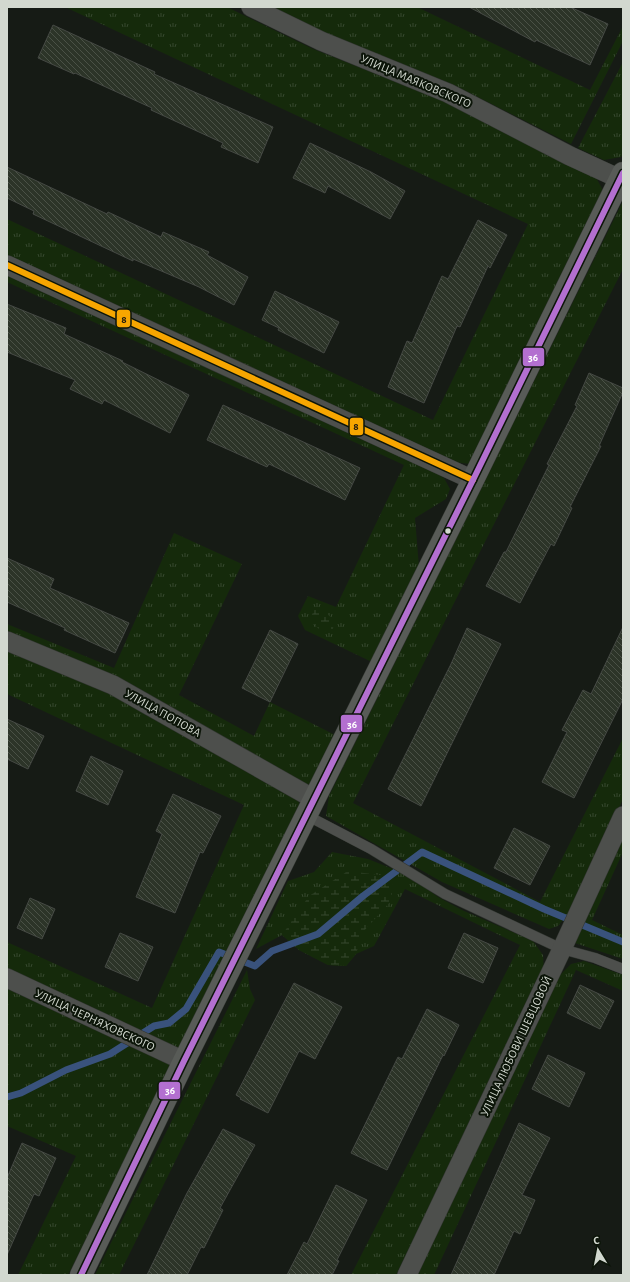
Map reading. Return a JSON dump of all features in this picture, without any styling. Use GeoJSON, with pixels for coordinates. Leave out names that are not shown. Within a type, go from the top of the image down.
{"type":"FeatureCollection","features":[{"type":"Feature","properties":{"kind":"street","name":"УЛИЦА МАЯКОВСКОГО"},"geometry":{"type":"LineString","coordinates":[[251,7],[321,41],[448,93],[570,156],[622,177]]}},
{"type":"Feature","properties":{"kind":"street"},"geometry":{"type":"LineString","coordinates":[[81,1275],[184,1061],[622,177]]}},
{"type":"Feature","properties":{"kind":"street"},"geometry":{"type":"LineString","coordinates":[[7,265],[473,480]]}},
{"type":"Feature","properties":{"kind":"street","name":"УЛИЦА ПОПОВА"},"geometry":{"type":"LineString","coordinates":[[7,641],[113,685],[310,807]]}},
{"type":"Feature","properties":{"kind":"street","name":"УЛИЦА ЛЮБОВИ ШЕВЦОВОЙ"},"geometry":{"type":"LineString","coordinates":[[407,1275],[562,949],[623,816]]}},
{"type":"Feature","properties":{"kind":"street","name":"УЛИЦА ЧЕРНЯХОВСКОГО"},"geometry":{"type":"LineString","coordinates":[[7,978],[184,1061]]}},
{"type":"Feature","properties":{"kind":"lane"},"geometry":{"type":"LineString","coordinates":[[310,807],[371,849],[445,894],[562,949],[595,958],[623,969]]}},
{"type":"Feature","properties":{"kind":"green space"},"geometry":{"type":"Polygon","coordinates":[[[65,7],[227,7],[313,49],[442,100],[594,174],[604,192],[470,464],[454,462],[7,257],[7,219],[433,420],[528,224],[65,7]]]}},
{"type":"Feature","properties":{"kind":"green space"},"geometry":{"type":"Polygon","coordinates":[[[270,7],[417,7],[590,90],[623,26],[623,41],[571,144],[454,85],[324,33],[270,7]]]}},
{"type":"Feature","properties":{"kind":"green space"},"geometry":{"type":"Polygon","coordinates":[[[623,62],[623,154],[621,157],[604,160],[578,148],[623,62]]]}},
{"type":"Feature","properties":{"kind":"green space"},"geometry":{"type":"Polygon","coordinates":[[[623,201],[623,271],[353,803],[540,902],[623,738],[623,799],[573,908],[558,926],[549,929],[442,882],[326,816],[329,796],[623,201]]]}},
{"type":"Feature","properties":{"kind":"green space"},"geometry":{"type":"Polygon","coordinates":[[[7,273],[437,473],[444,478],[450,489],[446,499],[415,518],[419,567],[372,662],[305,630],[298,616],[308,596],[336,607],[404,465],[7,282],[7,273]]]}},
{"type":"Feature","properties":{"kind":"green space"},"geometry":{"type":"Polygon","coordinates":[[[174,533],[242,564],[179,695],[254,736],[270,702],[335,735],[311,783],[306,785],[7,634],[7,624],[114,668],[174,533]]]}},
{"type":"Feature","properties":{"kind":"green space"},"geometry":{"type":"Polygon","coordinates":[[[316,607],[327,614],[332,620],[332,633],[319,629],[309,620],[316,607]]]}},
{"type":"Feature","properties":{"kind":"green space"},"geometry":{"type":"Polygon","coordinates":[[[7,648],[108,690],[298,799],[300,808],[182,1050],[7,971],[7,942],[152,1008],[244,805],[7,694],[7,648]]]}},
{"type":"Feature","properties":{"kind":"green space"},"geometry":{"type":"Polygon","coordinates":[[[623,837],[623,852],[592,920],[623,935],[623,959],[575,943],[623,837]]]}},
{"type":"Feature","properties":{"kind":"green space"},"geometry":{"type":"Polygon","coordinates":[[[332,852],[368,859],[408,875],[438,897],[462,910],[533,941],[543,955],[544,973],[396,1275],[351,1275],[520,945],[405,889],[374,946],[356,954],[346,966],[328,965],[299,950],[282,935],[256,949],[288,881],[314,872],[332,852]]]}},
{"type":"Feature","properties":{"kind":"green space"},"geometry":{"type":"Polygon","coordinates":[[[348,871],[380,875],[393,884],[391,901],[363,932],[356,954],[346,966],[328,965],[299,950],[282,935],[309,896],[348,871]]]}},
{"type":"Feature","properties":{"kind":"green space"},"geometry":{"type":"Polygon","coordinates":[[[584,961],[623,975],[623,991],[576,970],[434,1275],[415,1275],[560,975],[571,964],[584,961]]]}},
{"type":"Feature","properties":{"kind":"green space"},"geometry":{"type":"Polygon","coordinates":[[[247,970],[250,989],[255,1000],[119,1275],[95,1275],[247,970]]]}},
{"type":"Feature","properties":{"kind":"green space"},"geometry":{"type":"Polygon","coordinates":[[[7,984],[162,1056],[172,1067],[68,1275],[18,1275],[76,1156],[7,1126],[7,984]]]}},
{"type":"Feature","properties":{"kind":"building"},"geometry":{"type":"Polygon","coordinates":[[[469,7],[570,7],[608,24],[590,65],[536,40],[535,42],[469,7]]]}},
{"type":"Feature","properties":{"kind":"building"},"geometry":{"type":"Polygon","coordinates":[[[53,25],[155,72],[154,74],[273,127],[258,163],[221,147],[223,143],[151,110],[152,108],[38,58],[53,25]]]}},
{"type":"Feature","properties":{"kind":"building"},"geometry":{"type":"Polygon","coordinates":[[[310,143],[371,172],[405,191],[390,219],[328,186],[325,193],[293,178],[310,143]]]}},
{"type":"Feature","properties":{"kind":"building"},"geometry":{"type":"Polygon","coordinates":[[[7,167],[107,214],[108,212],[161,237],[163,232],[209,252],[207,255],[248,277],[234,305],[199,287],[133,259],[133,261],[33,214],[34,211],[7,198],[7,167]]]}},
{"type":"Feature","properties":{"kind":"building"},"geometry":{"type":"Polygon","coordinates":[[[478,220],[507,235],[490,268],[488,266],[460,327],[457,326],[424,403],[388,387],[407,341],[412,343],[442,276],[448,279],[478,220]]]}},
{"type":"Feature","properties":{"kind":"building"},"geometry":{"type":"Polygon","coordinates":[[[275,291],[339,322],[324,353],[278,330],[279,328],[262,320],[275,291]]]}},
{"type":"Feature","properties":{"kind":"building"},"geometry":{"type":"Polygon","coordinates":[[[7,304],[66,328],[64,334],[123,361],[122,362],[189,395],[170,433],[104,400],[102,404],[70,389],[75,380],[7,352],[7,304]]]}},
{"type":"Feature","properties":{"kind":"building"},"geometry":{"type":"Polygon","coordinates":[[[589,373],[623,388],[623,392],[599,446],[601,446],[570,507],[572,508],[554,546],[551,544],[520,603],[486,586],[504,552],[506,552],[549,465],[547,464],[577,406],[575,405],[589,373]]]}},
{"type":"Feature","properties":{"kind":"building"},"geometry":{"type":"Polygon","coordinates":[[[223,405],[360,468],[345,500],[269,464],[267,467],[207,440],[223,405]]]}},
{"type":"Feature","properties":{"kind":"building"},"geometry":{"type":"Polygon","coordinates":[[[7,558],[54,579],[50,588],[129,623],[115,653],[64,630],[65,628],[7,602],[7,558]]]}},
{"type":"Feature","properties":{"kind":"building"},"geometry":{"type":"Polygon","coordinates":[[[623,627],[623,699],[574,798],[542,782],[567,732],[562,730],[583,690],[591,694],[623,627]]]}},
{"type":"Feature","properties":{"kind":"building"},"geometry":{"type":"Polygon","coordinates":[[[467,628],[501,644],[421,806],[388,789],[451,664],[467,628]]]}},
{"type":"Feature","properties":{"kind":"building"},"geometry":{"type":"Polygon","coordinates":[[[270,630],[298,644],[270,702],[242,688],[270,630]]]}},
{"type":"Feature","properties":{"kind":"building"},"geometry":{"type":"Polygon","coordinates":[[[7,719],[44,736],[28,769],[7,759],[7,719]]]}},
{"type":"Feature","properties":{"kind":"building"},"geometry":{"type":"Polygon","coordinates":[[[91,756],[123,771],[108,805],[76,791],[91,756]]]}},
{"type":"Feature","properties":{"kind":"building"},"geometry":{"type":"Polygon","coordinates":[[[173,794],[221,816],[203,853],[200,852],[175,913],[136,897],[162,834],[156,831],[173,794]]]}},
{"type":"Feature","properties":{"kind":"building"},"geometry":{"type":"Polygon","coordinates":[[[514,828],[550,846],[530,885],[494,868],[514,828]]]}},
{"type":"Feature","properties":{"kind":"building"},"geometry":{"type":"Polygon","coordinates":[[[30,898],[55,909],[42,939],[17,928],[30,898]]]}},
{"type":"Feature","properties":{"kind":"building"},"geometry":{"type":"Polygon","coordinates":[[[120,933],[153,947],[138,981],[105,967],[120,933]]]}},
{"type":"Feature","properties":{"kind":"building"},"geometry":{"type":"Polygon","coordinates":[[[464,933],[498,948],[483,983],[448,968],[464,933]]]}},
{"type":"Feature","properties":{"kind":"building"},"geometry":{"type":"Polygon","coordinates":[[[294,983],[342,1007],[315,1059],[299,1051],[268,1113],[240,1099],[241,1098],[236,1095],[294,983]]]}},
{"type":"Feature","properties":{"kind":"building"},"geometry":{"type":"Polygon","coordinates":[[[580,985],[614,1001],[600,1029],[567,1013],[580,985]]]}},
{"type":"Feature","properties":{"kind":"building"},"geometry":{"type":"Polygon","coordinates":[[[427,1009],[459,1025],[387,1170],[351,1153],[398,1057],[402,1059],[427,1009]]]}},
{"type":"Feature","properties":{"kind":"building"},"geometry":{"type":"Polygon","coordinates":[[[548,1055],[585,1073],[569,1107],[532,1089],[548,1055]]]}},
{"type":"Feature","properties":{"kind":"building"},"geometry":{"type":"Polygon","coordinates":[[[519,1123],[550,1138],[522,1195],[535,1200],[520,1234],[514,1231],[494,1275],[451,1275],[519,1123]]]}},
{"type":"Feature","properties":{"kind":"building"},"geometry":{"type":"Polygon","coordinates":[[[223,1129],[255,1145],[220,1208],[223,1210],[204,1248],[201,1247],[187,1275],[147,1275],[187,1193],[223,1129]]]}},
{"type":"Feature","properties":{"kind":"building"},"geometry":{"type":"Polygon","coordinates":[[[22,1143],[56,1158],[39,1196],[34,1194],[7,1255],[7,1178],[22,1143]]]}},
{"type":"Feature","properties":{"kind":"building"},"geometry":{"type":"Polygon","coordinates":[[[336,1185],[367,1200],[337,1260],[339,1261],[332,1275],[287,1275],[304,1242],[307,1244],[336,1185]]]}},
{"type":"Feature","properties":{"kind":"waterway"},"geometry":{"type":"LineString","coordinates":[[7,1097],[21,1093],[66,1070],[110,1054],[154,1026],[169,1023],[186,1009],[219,952],[255,966],[272,951],[318,934],[363,896],[422,852],[544,909],[623,942]]}},
{"type":"Feature","properties":{"kind":"transit line","name":"36"},"geometry":{"type":"LineString","coordinates":[[81,1275],[184,1061],[473,480],[623,173]]}},
{"type":"Feature","properties":{"kind":"transit line","name":"8"},"geometry":{"type":"LineString","coordinates":[[7,265],[473,480]]}}]}
